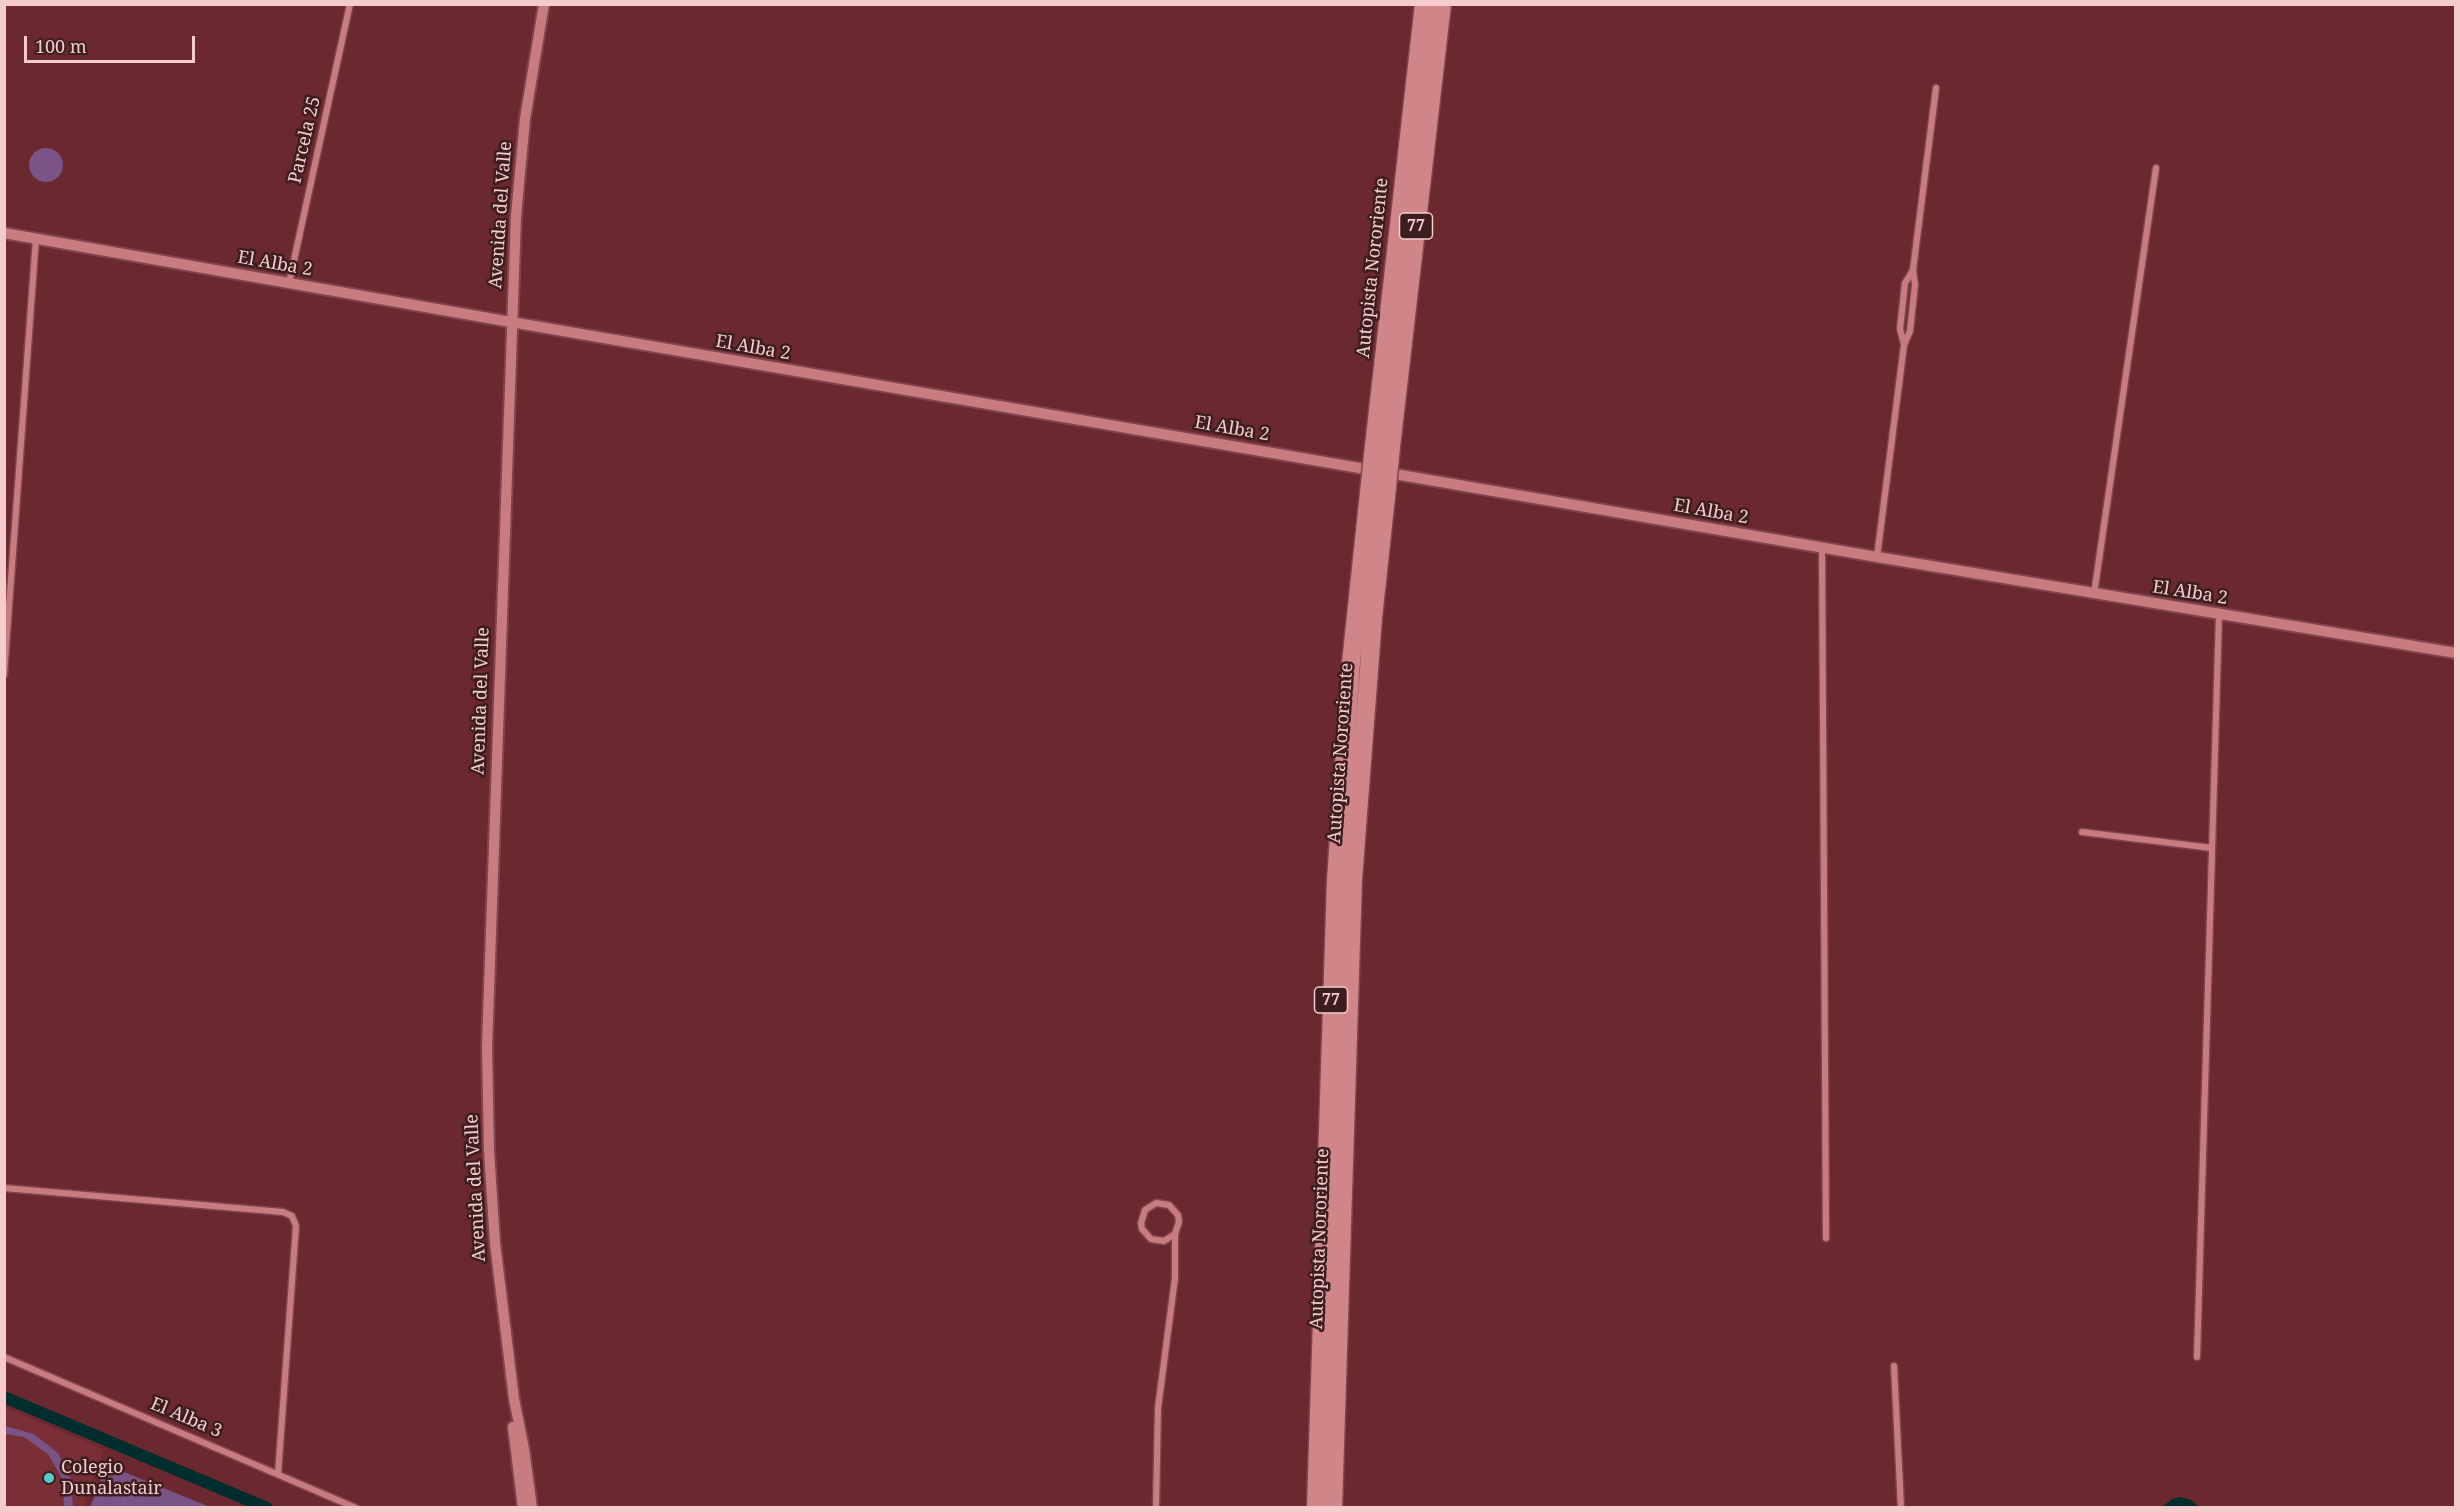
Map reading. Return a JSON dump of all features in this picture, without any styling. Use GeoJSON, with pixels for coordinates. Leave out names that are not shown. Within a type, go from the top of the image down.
{"type":"FeatureCollection","features":[{"type":"Feature","properties":{"kind":"highway","name":"Autopista Nororiente"},"geometry":{"type":"LineString","coordinates":[[1316,1508],[1336,880],[1351,663],[1377,495],[1424,4]]}},
{"type":"Feature","properties":{"kind":"highway","name":"Autopista Nororiente"},"geometry":{"type":"LineString","coordinates":[[1382,447],[1442,4]]}},
{"type":"Feature","properties":{"kind":"highway","name":"Autopista Nororiente"},"geometry":{"type":"LineString","coordinates":[[1333,1508],[1353,890],[1371,638],[1377,495]]}},
{"type":"Feature","properties":{"kind":"street","name":"Parcela 25"},"geometry":{"type":"LineString","coordinates":[[289,283],[350,4]]}},
{"type":"Feature","properties":{"kind":"street","name":"Avenida del Valle"},"geometry":{"type":"LineString","coordinates":[[532,1508],[514,1399],[495,1243],[487,1078],[496,742],[516,216],[525,119],[544,4]]}},
{"type":"Feature","properties":{"kind":"street"},"geometry":{"type":"LineString","coordinates":[[1877,557],[1904,345],[1910,331],[1916,285],[1913,270],[1936,88]]}},
{"type":"Feature","properties":{"kind":"street"},"geometry":{"type":"LineString","coordinates":[[2094,594],[2156,168]]}},
{"type":"Feature","properties":{"kind":"street","name":"El Alba 2"},"geometry":{"type":"LineString","coordinates":[[4,232],[511,322],[1877,557],[2456,653]]}},
{"type":"Feature","properties":{"kind":"street"},"geometry":{"type":"LineString","coordinates":[[4,675],[36,238]]}},
{"type":"Feature","properties":{"kind":"street"},"geometry":{"type":"LineString","coordinates":[[1904,345],[1900,328],[1905,283],[1913,270]]}},
{"type":"Feature","properties":{"kind":"street"},"geometry":{"type":"LineString","coordinates":[[1822,547],[1826,1238]]}},
{"type":"Feature","properties":{"kind":"street"},"geometry":{"type":"LineString","coordinates":[[2196,1358],[2219,615]]}},
{"type":"Feature","properties":{"kind":"street"},"geometry":{"type":"LineString","coordinates":[[2082,832],[2212,848]]}},
{"type":"Feature","properties":{"kind":"street"},"geometry":{"type":"LineString","coordinates":[[4,1188],[283,1212],[292,1216],[296,1226],[278,1474]]}},
{"type":"Feature","properties":{"kind":"street"},"geometry":{"type":"LineString","coordinates":[[1156,1508],[1158,1408],[1175,1278],[1175,1234],[1179,1222],[1178,1215],[1169,1205],[1156,1203],[1145,1210],[1141,1223],[1142,1229],[1151,1239],[1164,1241],[1175,1234]]}},
{"type":"Feature","properties":{"kind":"street","name":"El Alba 3"},"geometry":{"type":"LineString","coordinates":[[4,1357],[356,1508]]}},
{"type":"Feature","properties":{"kind":"street"},"geometry":{"type":"LineString","coordinates":[[1894,1366],[1901,1508]]}},
{"type":"Feature","properties":{"kind":"street","name":"Avenida del Valle"},"geometry":{"type":"LineString","coordinates":[[514,1399],[512,1416],[523,1508]]}},
{"type":"Feature","properties":{"kind":"shaded area"},"geometry":{"type":"Polygon","coordinates":[[[46,148],[58,153],[63,165],[58,177],[46,182],[34,177],[29,165],[34,153],[46,148]]]}},
{"type":"Feature","properties":{"kind":"shaded area","name":"Colegio Dunalastair"},"geometry":{"type":"Polygon","coordinates":[[[4,1407],[104,1449],[83,1507],[5,1507],[4,1407]]]}},
{"type":"Feature","properties":{"kind":"shaded area"},"geometry":{"type":"Polygon","coordinates":[[[5,1426],[34,1434],[58,1453],[71,1479],[73,1507],[64,1507],[63,1480],[48,1454],[24,1437],[5,1434],[5,1426]]]}},
{"type":"Feature","properties":{"kind":"shaded area"},"geometry":{"type":"Polygon","coordinates":[[[107,1465],[210,1507],[90,1507],[107,1465]]]}},
{"type":"Feature","properties":{"kind":"water"},"geometry":{"type":"Polygon","coordinates":[[[2181,1497],[2191,1500],[2199,1507],[2162,1507],[2172,1499],[2181,1497]]]}},
{"type":"Feature","properties":{"kind":"waterway"},"geometry":{"type":"LineString","coordinates":[[4,1397],[267,1508]]}},
{"type":"Feature","properties":{"kind":"place","name":"Colegio Dunalastair"},"geometry":{"type":"Point","coordinates":[49,1478]}}]}
